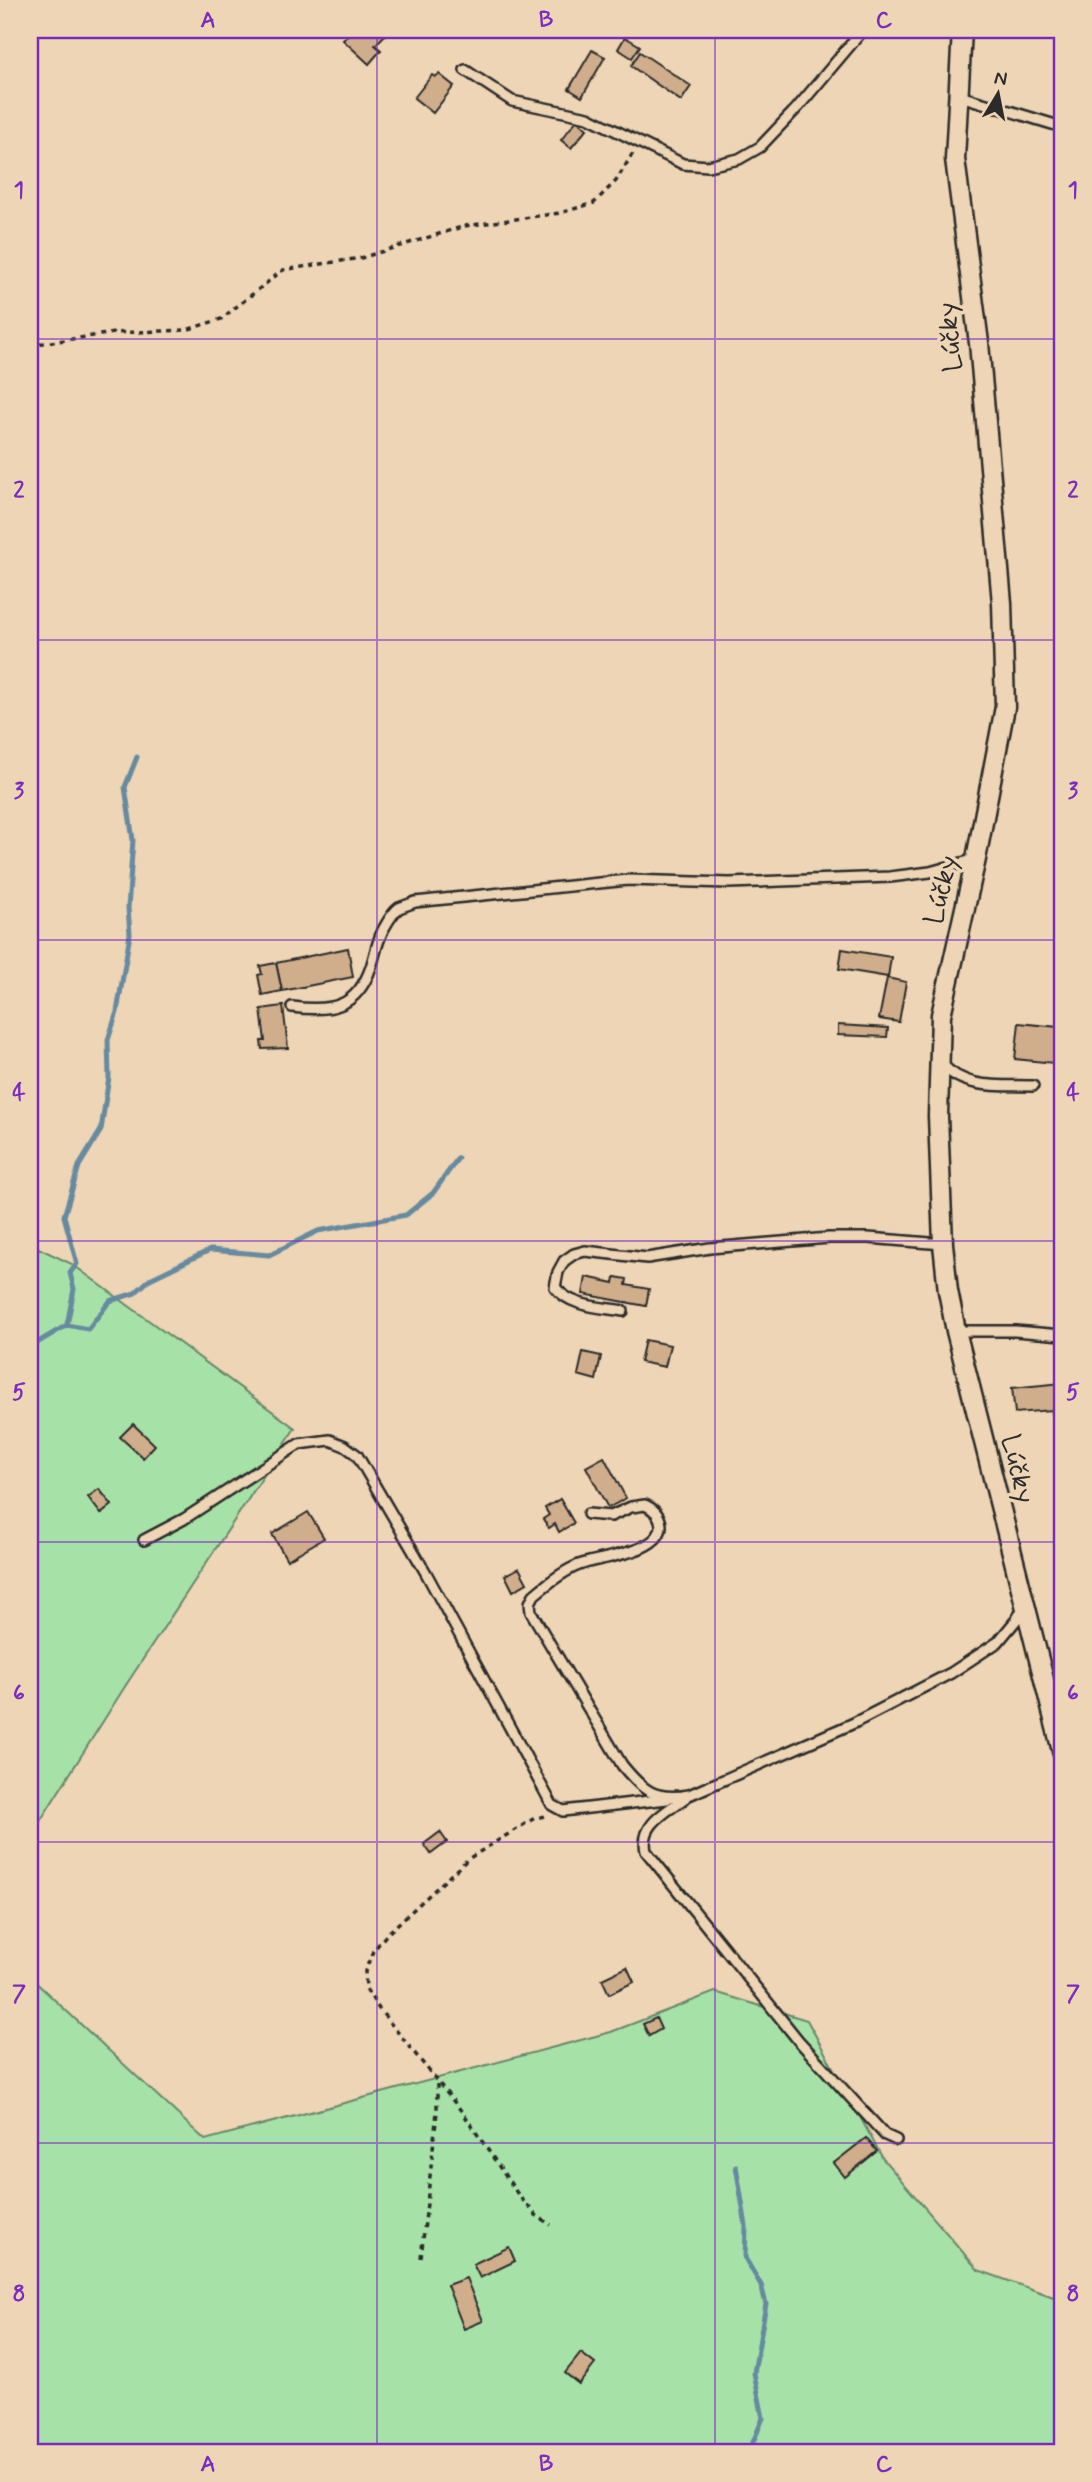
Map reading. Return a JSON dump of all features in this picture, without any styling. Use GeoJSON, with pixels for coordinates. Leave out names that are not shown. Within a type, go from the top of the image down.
{"type":"FeatureCollection","features":[{"type":"Feature","properties":{"kind":"street","name":"Lúčky"},"geometry":{"type":"LineString","coordinates":[[962,30],[955,159],[979,343],[1002,603],[1005,707],[976,859],[941,1014],[937,1116],[943,1244],[956,1331],[1062,1751]]}},
{"type":"Feature","properties":{"kind":"lane"},"geometry":{"type":"LineString","coordinates":[[465,70],[512,101],[588,117],[682,164],[708,166],[739,159],[760,146],[798,107],[863,30]]}},
{"type":"Feature","properties":{"kind":"lane"},"geometry":{"type":"LineString","coordinates":[[960,96],[1062,127]]}},
{"type":"Feature","properties":{"kind":"lane"},"geometry":{"type":"LineString","coordinates":[[292,1007],[312,1010],[332,1008],[351,1000],[362,989],[379,938],[388,922],[398,909],[415,902],[628,880],[729,883],[890,877],[930,872],[976,859]]}},
{"type":"Feature","properties":{"kind":"lane"},"geometry":{"type":"LineString","coordinates":[[938,1060],[951,1075],[962,1081],[1033,1086]]}},
{"type":"Feature","properties":{"kind":"lane"},"geometry":{"type":"LineString","coordinates":[[623,1311],[563,1297],[555,1287],[564,1261],[585,1251],[647,1258],[710,1248],[829,1238],[943,1244]]}},
{"type":"Feature","properties":{"kind":"lane"},"geometry":{"type":"LineString","coordinates":[[956,1331],[1016,1331],[1062,1335]]}},
{"type":"Feature","properties":{"kind":"lane"},"geometry":{"type":"LineString","coordinates":[[144,1540],[184,1520],[299,1444],[330,1440],[345,1446],[357,1455],[426,1573],[547,1797],[552,1805],[563,1811],[689,1795],[854,1723],[951,1673],[998,1642],[1024,1606]]}},
{"type":"Feature","properties":{"kind":"lane"},"geometry":{"type":"LineString","coordinates":[[588,1514],[611,1516],[631,1507],[645,1505],[658,1515],[661,1522],[660,1531],[650,1544],[576,1566],[534,1595],[530,1603],[531,1612],[622,1765],[635,1781],[651,1793],[669,1799]]}},
{"type":"Feature","properties":{"kind":"lane"},"geometry":{"type":"LineString","coordinates":[[689,1795],[647,1829],[643,1841],[646,1851],[798,2040],[886,2135],[896,2140]]}},
{"type":"Feature","properties":{"kind":"path"},"geometry":{"type":"LineString","coordinates":[[30,345],[114,332],[186,330],[221,319],[283,270],[362,258],[465,226],[560,214],[594,203],[615,181],[639,142]]}},
{"type":"Feature","properties":{"kind":"path"},"geometry":{"type":"LineString","coordinates":[[551,2225],[536,2215],[519,2196],[495,2158],[438,2081],[379,2009],[366,1989],[365,1971],[373,1951],[387,1934],[468,1859],[533,1819],[563,1811]]}},
{"type":"Feature","properties":{"kind":"path"},"geometry":{"type":"LineString","coordinates":[[421,2258],[438,2081]]}},
{"type":"Feature","properties":{"kind":"green space"},"geometry":{"type":"Polygon","coordinates":[[[30,1244],[72,1264],[295,1428],[124,1688],[30,1837],[30,1244]]]}},
{"type":"Feature","properties":{"kind":"green space"},"geometry":{"type":"Polygon","coordinates":[[[30,1977],[205,2140],[611,2032],[715,1992],[807,2020],[883,2159],[978,2270],[1062,2300],[1062,2452],[30,2452],[30,1977]]]}},
{"type":"Feature","properties":{"kind":"building"},"geometry":{"type":"Polygon","coordinates":[[[353,30],[390,30],[375,45],[381,50],[369,64],[343,40],[353,30]]]}},
{"type":"Feature","properties":{"kind":"building"},"geometry":{"type":"Polygon","coordinates":[[[625,37],[640,46],[632,58],[618,49],[625,37]]]}},
{"type":"Feature","properties":{"kind":"building"},"geometry":{"type":"Polygon","coordinates":[[[592,50],[605,57],[582,97],[569,89],[592,50]]]}},
{"type":"Feature","properties":{"kind":"building"},"geometry":{"type":"Polygon","coordinates":[[[640,52],[691,86],[681,101],[631,66],[640,52]]]}},
{"type":"Feature","properties":{"kind":"building"},"geometry":{"type":"Polygon","coordinates":[[[439,74],[454,86],[433,113],[414,98],[432,75],[435,77],[439,74]]]}},
{"type":"Feature","properties":{"kind":"building"},"geometry":{"type":"Polygon","coordinates":[[[577,120],[587,129],[571,148],[561,140],[577,120]]]}},
{"type":"Feature","properties":{"kind":"building"},"geometry":{"type":"Polygon","coordinates":[[[348,948],[353,977],[282,991],[276,963],[348,948]]]}},
{"type":"Feature","properties":{"kind":"building"},"geometry":{"type":"Polygon","coordinates":[[[842,949],[891,957],[888,977],[839,969],[842,949]]]}},
{"type":"Feature","properties":{"kind":"building"},"geometry":{"type":"Polygon","coordinates":[[[276,963],[282,991],[262,995],[258,975],[262,974],[260,966],[276,963]]]}},
{"type":"Feature","properties":{"kind":"building"},"geometry":{"type":"Polygon","coordinates":[[[887,978],[906,982],[899,1022],[879,1019],[887,978]]]}},
{"type":"Feature","properties":{"kind":"building"},"geometry":{"type":"Polygon","coordinates":[[[283,1006],[288,1048],[262,1049],[261,1041],[265,1041],[261,1009],[283,1006]]]}},
{"type":"Feature","properties":{"kind":"building"},"geometry":{"type":"Polygon","coordinates":[[[1019,1023],[1058,1027],[1054,1063],[1015,1059],[1019,1023]]]}},
{"type":"Feature","properties":{"kind":"building"},"geometry":{"type":"Polygon","coordinates":[[[838,1025],[888,1028],[887,1037],[838,1035],[838,1025]]]}},
{"type":"Feature","properties":{"kind":"building"},"geometry":{"type":"Polygon","coordinates":[[[586,1277],[614,1283],[615,1277],[627,1279],[626,1285],[649,1289],[646,1306],[583,1294],[586,1277]]]}},
{"type":"Feature","properties":{"kind":"building"},"geometry":{"type":"Polygon","coordinates":[[[645,1340],[670,1345],[665,1367],[640,1362],[645,1340]]]}},
{"type":"Feature","properties":{"kind":"building"},"geometry":{"type":"Polygon","coordinates":[[[583,1352],[601,1356],[596,1380],[578,1375],[583,1352]]]}},
{"type":"Feature","properties":{"kind":"building"},"geometry":{"type":"Polygon","coordinates":[[[1062,1383],[1062,1413],[1052,1414],[1052,1410],[1015,1413],[1012,1388],[1062,1383]]]}},
{"type":"Feature","properties":{"kind":"building"},"geometry":{"type":"Polygon","coordinates":[[[133,1424],[155,1445],[143,1458],[120,1437],[133,1424]]]}},
{"type":"Feature","properties":{"kind":"building"},"geometry":{"type":"Polygon","coordinates":[[[604,1457],[626,1498],[608,1508],[586,1467],[604,1457]]]}},
{"type":"Feature","properties":{"kind":"building"},"geometry":{"type":"Polygon","coordinates":[[[99,1489],[112,1505],[101,1514],[88,1497],[99,1489]]]}},
{"type":"Feature","properties":{"kind":"building"},"geometry":{"type":"Polygon","coordinates":[[[560,1499],[574,1523],[559,1532],[555,1524],[549,1528],[543,1519],[549,1515],[545,1508],[560,1499]]]}},
{"type":"Feature","properties":{"kind":"building"},"geometry":{"type":"Polygon","coordinates":[[[308,1512],[324,1538],[287,1560],[272,1534],[308,1512]]]}},
{"type":"Feature","properties":{"kind":"building"},"geometry":{"type":"Polygon","coordinates":[[[519,1568],[527,1583],[513,1591],[505,1575],[519,1568]]]}},
{"type":"Feature","properties":{"kind":"building"},"geometry":{"type":"Polygon","coordinates":[[[440,1832],[447,1842],[431,1854],[424,1844],[440,1832]]]}},
{"type":"Feature","properties":{"kind":"building"},"geometry":{"type":"Polygon","coordinates":[[[627,1967],[634,1982],[609,1994],[602,1979],[627,1967]]]}},
{"type":"Feature","properties":{"kind":"building"},"geometry":{"type":"Polygon","coordinates":[[[656,2018],[661,2029],[649,2036],[643,2024],[656,2018]]]}},
{"type":"Feature","properties":{"kind":"building"},"geometry":{"type":"Polygon","coordinates":[[[866,2138],[877,2151],[845,2177],[834,2163],[866,2138]]]}},
{"type":"Feature","properties":{"kind":"building"},"geometry":{"type":"Polygon","coordinates":[[[509,2247],[515,2261],[480,2278],[473,2264],[509,2247]]]}},
{"type":"Feature","properties":{"kind":"building"},"geometry":{"type":"Polygon","coordinates":[[[466,2278],[483,2321],[464,2329],[447,2285],[466,2278]]]}},
{"type":"Feature","properties":{"kind":"building"},"geometry":{"type":"Polygon","coordinates":[[[581,2353],[595,2364],[579,2384],[565,2373],[581,2353]]]}},
{"type":"Feature","properties":{"kind":"waterway"},"geometry":{"type":"LineString","coordinates":[[30,1347],[67,1325],[74,1289],[70,1273],[77,1264],[64,1216],[79,1166],[101,1130],[109,1077],[108,1040],[117,1012],[130,934],[128,908],[133,840],[125,787],[137,757]]}},
{"type":"Feature","properties":{"kind":"waterway"},"geometry":{"type":"LineString","coordinates":[[67,1325],[88,1329],[110,1301],[135,1293],[150,1279],[210,1250],[269,1255],[318,1231],[406,1215],[433,1193],[458,1158]]}},
{"type":"Feature","properties":{"kind":"waterway"},"geometry":{"type":"LineString","coordinates":[[736,2166],[746,2226],[745,2258],[761,2285],[766,2304],[754,2373],[763,2418],[749,2452]]}}]}
